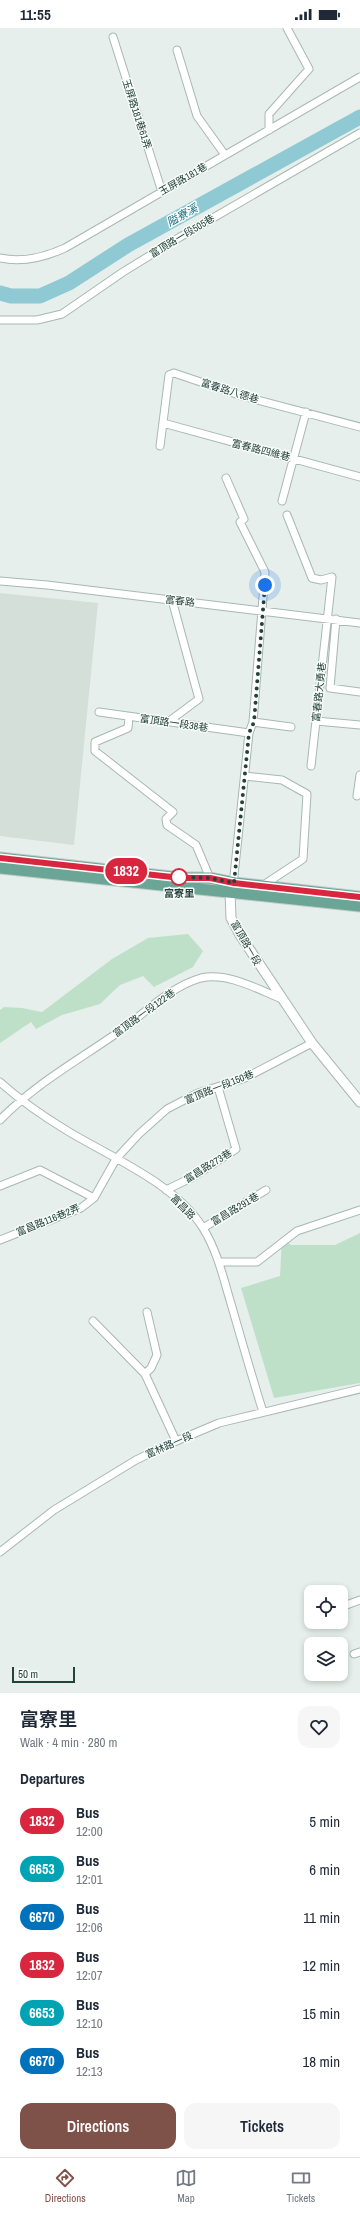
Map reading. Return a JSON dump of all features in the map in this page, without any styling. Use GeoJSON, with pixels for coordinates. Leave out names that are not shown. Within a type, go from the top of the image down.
{"type":"FeatureCollection","features":[{"type":"Feature","properties":{"kind":"main road"},"geometry":{"type":"LineString","coordinates":[[0,858],[181,878],[210,878],[232,888],[262,886],[360,897]]}},
{"type":"Feature","properties":{"kind":"main road"},"geometry":{"type":"LineString","coordinates":[[0,868],[100,880],[232,888],[360,906]]}},
{"type":"Feature","properties":{"kind":"street"},"geometry":{"type":"LineString","coordinates":[[269,130],[269,114],[309,69],[287,28]]}},
{"type":"Feature","properties":{"kind":"street","name":"玉屏路181巷61弄"},"geometry":{"type":"LineString","coordinates":[[113,37],[162,192]]}},
{"type":"Feature","properties":{"kind":"street"},"geometry":{"type":"LineString","coordinates":[[177,50],[197,116],[225,155]]}},
{"type":"Feature","properties":{"kind":"street","name":"玉屏路181巷"},"geometry":{"type":"LineString","coordinates":[[0,258],[27,260],[51,254],[162,192],[360,77]]}},
{"type":"Feature","properties":{"kind":"street","name":"富頂路一段505巷"},"geometry":{"type":"LineString","coordinates":[[0,320],[37,320],[62,314],[123,272],[180,237],[360,133]]}},
{"type":"Feature","properties":{"kind":"street","name":"富春路八德巷"},"geometry":{"type":"LineString","coordinates":[[160,446],[169,375],[174,373],[242,396],[360,427]]}},
{"type":"Feature","properties":{"kind":"street"},"geometry":{"type":"LineString","coordinates":[[282,501],[306,412]]}},
{"type":"Feature","properties":{"kind":"street","name":"富春路四維巷"},"geometry":{"type":"LineString","coordinates":[[162,423],[360,477]]}},
{"type":"Feature","properties":{"kind":"street","name":"富頂路一段"},"geometry":{"type":"LineString","coordinates":[[226,478],[244,519],[240,522],[265,572],[264,611],[254,722],[249,733],[232,888],[231,918],[255,959],[312,1043],[360,1102]]}},
{"type":"Feature","properties":{"kind":"street","name":"富春路大勇巷"},"geometry":{"type":"LineString","coordinates":[[287,515],[312,578],[322,580],[332,577],[311,766]]}},
{"type":"Feature","properties":{"kind":"street","name":"富春路"},"geometry":{"type":"LineString","coordinates":[[0,581],[47,584],[360,623]]}},
{"type":"Feature","properties":{"kind":"street"},"geometry":{"type":"LineString","coordinates":[[168,722],[199,699],[172,600]]}},
{"type":"Feature","properties":{"kind":"street"},"geometry":{"type":"LineString","coordinates":[[336,619],[330,688],[360,692]]}},
{"type":"Feature","properties":{"kind":"street","name":"富頂路一段38巷"},"geometry":{"type":"LineString","coordinates":[[99,712],[249,733]]}},
{"type":"Feature","properties":{"kind":"street"},"geometry":{"type":"LineString","coordinates":[[129,717],[128,728],[95,742],[95,751],[173,812],[166,819],[167,825],[196,844],[210,878]]}},
{"type":"Feature","properties":{"kind":"street"},"geometry":{"type":"LineString","coordinates":[[316,721],[360,725]]}},
{"type":"Feature","properties":{"kind":"street"},"geometry":{"type":"LineString","coordinates":[[254,722],[291,727]]}},
{"type":"Feature","properties":{"kind":"street"},"geometry":{"type":"LineString","coordinates":[[357,796],[360,775]]}},
{"type":"Feature","properties":{"kind":"street"},"geometry":{"type":"LineString","coordinates":[[245,776],[282,780],[307,794],[303,859],[262,886]]}},
{"type":"Feature","properties":{"kind":"street","name":"富頂路一段122巷"},"geometry":{"type":"LineString","coordinates":[[0,1120],[20,1100],[118,1032],[176,989],[200,978],[220,976],[282,998]]}},
{"type":"Feature","properties":{"kind":"street","name":"富頂路一段150巷"},"geometry":{"type":"LineString","coordinates":[[94,1198],[116,1159],[139,1134],[167,1109],[198,1093],[245,1078],[312,1043]]}},
{"type":"Feature","properties":{"kind":"street","name":"富昌路"},"geometry":{"type":"LineString","coordinates":[[0,1082],[20,1100],[66,1130],[166,1190],[189,1210],[203,1228],[219,1262],[263,1412]]}},
{"type":"Feature","properties":{"kind":"street","name":"富昌路273巷"},"geometry":{"type":"LineString","coordinates":[[166,1190],[193,1177],[236,1149],[218,1087]]}},
{"type":"Feature","properties":{"kind":"street"},"geometry":{"type":"LineString","coordinates":[[0,1186],[40,1170],[94,1198]]}},
{"type":"Feature","properties":{"kind":"street","name":"富昌路291巷"},"geometry":{"type":"LineString","coordinates":[[203,1228],[266,1190]]}},
{"type":"Feature","properties":{"kind":"street","name":"富昌路116巷2弄"},"geometry":{"type":"LineString","coordinates":[[0,1240],[81,1208],[94,1198]]}},
{"type":"Feature","properties":{"kind":"street"},"geometry":{"type":"LineString","coordinates":[[219,1262],[257,1262],[297,1231],[360,1210]]}},
{"type":"Feature","properties":{"kind":"street"},"geometry":{"type":"LineString","coordinates":[[145,1374],[151,1368],[157,1355],[147,1312]]}},
{"type":"Feature","properties":{"kind":"street"},"geometry":{"type":"LineString","coordinates":[[93,1320],[145,1374],[176,1441]]}},
{"type":"Feature","properties":{"kind":"street","name":"富林路一段"},"geometry":{"type":"LineString","coordinates":[[0,1552],[54,1510],[136,1460],[176,1441],[219,1423],[360,1389]]}},
{"type":"Feature","properties":{"kind":"street"},"geometry":{"type":"LineString","coordinates":[[348,1604],[360,1600]]}},
{"type":"Feature","properties":{"kind":"shaded area"},"geometry":{"type":"Polygon","coordinates":[[[0,593],[98,603],[74,845],[0,836],[0,593]]]}},
{"type":"Feature","properties":{"kind":"green space"},"geometry":{"type":"Polygon","coordinates":[[[188,934],[203,951],[193,967],[154,987],[143,976],[120,985],[100,1004],[62,1015],[36,1029],[31,1022],[0,1043],[0,1010],[4,1007],[22,1008],[42,1012],[112,959],[148,938],[188,934]]]}},
{"type":"Feature","properties":{"kind":"green space"},"geometry":{"type":"Polygon","coordinates":[[[360,1233],[360,1383],[274,1398],[241,1288],[280,1276],[282,1239],[291,1245],[335,1245],[360,1233]]]}},
{"type":"Feature","properties":{"kind":"waterway","name":"隘寮溪"},"geometry":{"type":"LineString","coordinates":[[0,293],[11,296],[40,296],[69,283],[128,245],[360,117]]}},
{"type":"Feature","properties":{"kind":"bus line","name":"1832"},"geometry":{"type":"LineString","coordinates":[[0,858],[181,878],[210,878],[234,883],[360,897]]}},
{"type":"Feature","properties":{"kind":"place","name":"富寮里"},"geometry":{"type":"Point","coordinates":[179,877]}},
{"type":"Feature","properties":{"kind":"route"},"geometry":{"type":"LineString","coordinates":[[179,877],[210,878],[234,883],[249,733],[254,722],[265,585]]}}]}
